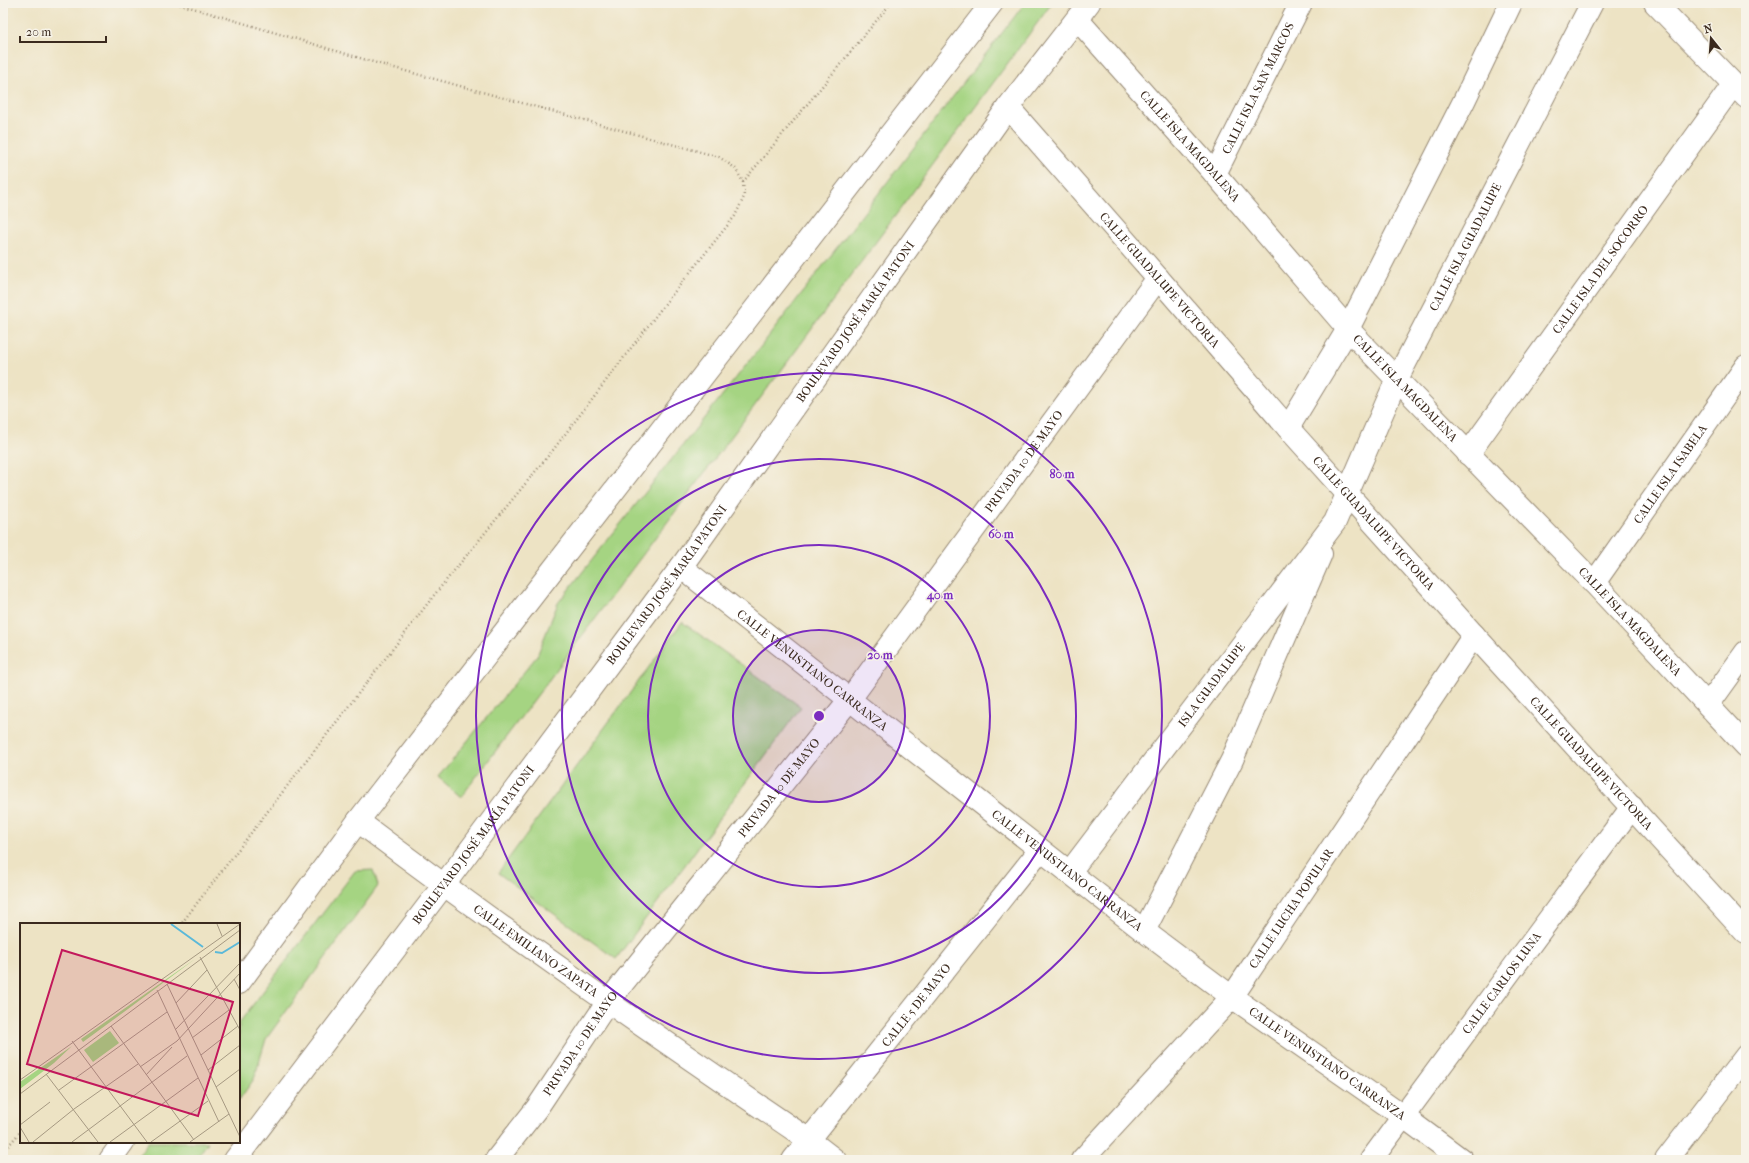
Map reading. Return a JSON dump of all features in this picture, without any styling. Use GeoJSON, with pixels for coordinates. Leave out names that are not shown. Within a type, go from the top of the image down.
{"type":"FeatureCollection","features":[{"type":"Feature","properties":{"kind":"street"},"geometry":{"type":"LineString","coordinates":[[240,982],[358,821],[992,3]]}},
{"type":"Feature","properties":{"kind":"street","name":"CALLE ISLA SAN MARCOS"},"geometry":{"type":"LineString","coordinates":[[1215,174],[1301,3]]}},
{"type":"Feature","properties":{"kind":"street"},"geometry":{"type":"LineString","coordinates":[[1288,428],[1348,328],[1464,102],[1511,3]]}},
{"type":"Feature","properties":{"kind":"street","name":"CALLE ISLA GUADALUPE"},"geometry":{"type":"LineString","coordinates":[[1348,494],[1397,379],[1592,3]]}},
{"type":"Feature","properties":{"kind":"street"},"geometry":{"type":"LineString","coordinates":[[1655,3],[1740,91]]}},
{"type":"Feature","properties":{"kind":"street","name":"CALLE ISLA MAGDALENA"},"geometry":{"type":"LineString","coordinates":[[1083,11],[1215,174],[1348,328],[1594,583],[1746,746]]}},
{"type":"Feature","properties":{"kind":"street","name":"BOULEVARD JOSÉ MARÍA PATONI"},"geometry":{"type":"LineString","coordinates":[[234,1160],[443,886],[681,567],[1008,107],[1083,11]]}},
{"type":"Feature","properties":{"kind":"street","name":"CALLE ISLA DEL SOCORRO"},"geometry":{"type":"LineString","coordinates":[[1468,454],[1740,91]]}},
{"type":"Feature","properties":{"kind":"street","name":"CALLE GUADALUPE VICTORIA"},"geometry":{"type":"LineString","coordinates":[[1008,107],[1288,428],[1474,635],[1746,933]]}},
{"type":"Feature","properties":{"kind":"street","name":"PRIVADA 10 DE MAYO"},"geometry":{"type":"LineString","coordinates":[[496,1160],[537,1108],[607,1003],[850,699],[1158,278]]}},
{"type":"Feature","properties":{"kind":"street","name":"CALLE ISLA ISABELA"},"geometry":{"type":"LineString","coordinates":[[1594,583],[1746,366]]}},
{"type":"Feature","properties":{"kind":"street","name":"ISLA GUADALUPE"},"geometry":{"type":"LineString","coordinates":[[1069,872],[1335,522],[1348,494]]}},
{"type":"Feature","properties":{"kind":"street"},"geometry":{"type":"LineString","coordinates":[[1144,931],[1232,760],[1335,522]]}},
{"type":"Feature","properties":{"kind":"street","name":"CALLE VENUSTIANO CARRANZA"},"geometry":{"type":"LineString","coordinates":[[681,567],[1144,931],[1232,997],[1404,1117],[1462,1160]]}},
{"type":"Feature","properties":{"kind":"street","name":"CALLE LUCHA POPULAR"},"geometry":{"type":"LineString","coordinates":[[1082,1160],[1232,997],[1474,635]]}},
{"type":"Feature","properties":{"kind":"street"},"geometry":{"type":"LineString","coordinates":[[1708,705],[1746,652]]}},
{"type":"Feature","properties":{"kind":"street","name":"CALLE CARLOS LUNA"},"geometry":{"type":"LineString","coordinates":[[1371,1160],[1632,807]]}},
{"type":"Feature","properties":{"kind":"street","name":"CALLE EMILIANO ZAPATA"},"geometry":{"type":"LineString","coordinates":[[358,821],[443,886],[607,1003],[808,1140],[834,1160]]}},
{"type":"Feature","properties":{"kind":"street","name":"CALLE 5 DE MAYO"},"geometry":{"type":"LineString","coordinates":[[793,1160],[1040,850]]}},
{"type":"Feature","properties":{"kind":"street"},"geometry":{"type":"LineString","coordinates":[[1666,1160],[1746,1056]]}},
{"type":"Feature","properties":{"kind":"street"},"geometry":{"type":"LineString","coordinates":[[110,1160],[122,1143]]}},
{"type":"Feature","properties":{"kind":"path"},"geometry":{"type":"LineString","coordinates":[[176,3],[380,64],[719,157],[736,168],[743,182],[744,197],[735,216],[664,305],[553,450],[434,594],[182,923]]}},
{"type":"Feature","properties":{"kind":"path"},"geometry":{"type":"LineString","coordinates":[[743,182],[890,3]]}},
{"type":"Feature","properties":{"kind":"path"},"geometry":{"type":"LineString","coordinates":[[3,1152],[20,1132]]}},
{"type":"Feature","properties":{"kind":"green space"},"geometry":{"type":"Polygon","coordinates":[[[1025,3],[1052,3],[789,360],[461,797],[438,777],[537,656],[558,603],[762,345],[1025,3]]]}},
{"type":"Feature","properties":{"kind":"green space"},"geometry":{"type":"Polygon","coordinates":[[[682,622],[801,707],[616,959],[498,873],[682,622]]]}},
{"type":"Feature","properties":{"kind":"green space"},"geometry":{"type":"Polygon","coordinates":[[[373,870],[378,886],[266,1039],[254,1079],[240,1099],[240,1022],[355,871],[373,870]]]}},
{"type":"Feature","properties":{"kind":"green space"},"geometry":{"type":"Polygon","coordinates":[[[147,1143],[207,1143],[195,1160],[135,1160],[147,1143]]]}}]}
